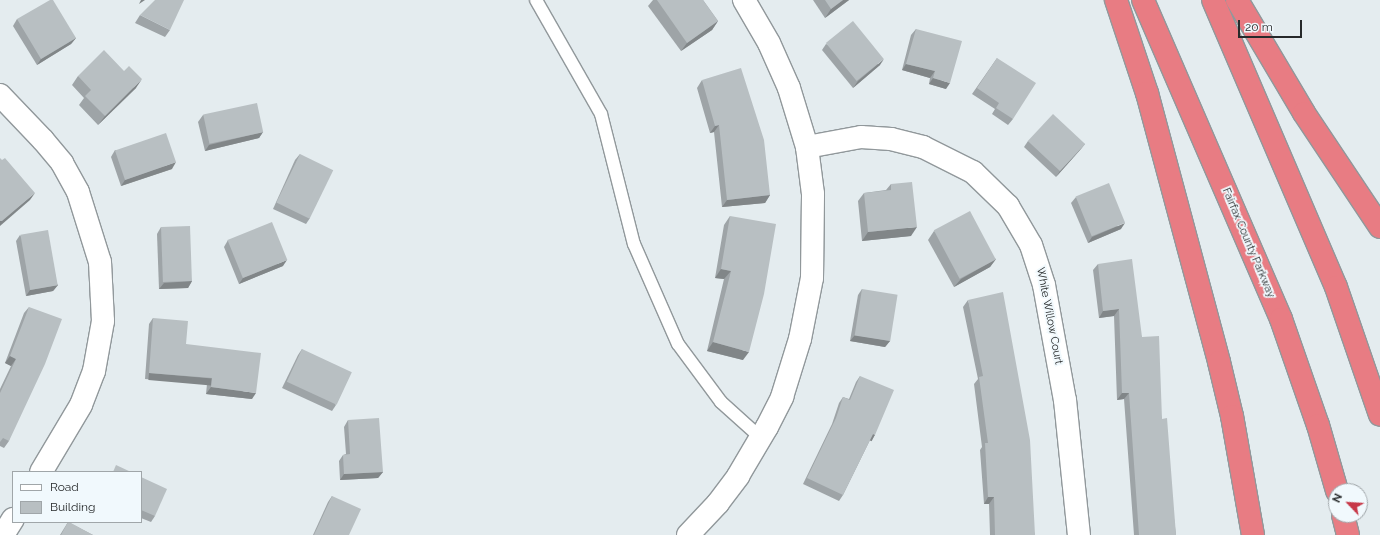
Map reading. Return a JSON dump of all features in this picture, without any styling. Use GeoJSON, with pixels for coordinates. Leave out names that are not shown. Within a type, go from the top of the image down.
{"type":"FeatureCollection","features":[{"type":"Feature","properties":{"kind":"highway"},"geometry":{"type":"LineString","coordinates":[[1116,0],[1146,93],[1220,362],[1232,416],[1253,535]]}},
{"type":"Feature","properties":{"kind":"highway","name":"Fairfax County Parkway"},"geometry":{"type":"LineString","coordinates":[[1143,0],[1281,319],[1311,403],[1335,483]]}},
{"type":"Feature","properties":{"kind":"highway"},"geometry":{"type":"LineString","coordinates":[[1213,0],[1336,287],[1380,415]]}},
{"type":"Feature","properties":{"kind":"highway"},"geometry":{"type":"LineString","coordinates":[[1237,0],[1304,113],[1380,227]]}},
{"type":"Feature","properties":{"kind":"highway"},"geometry":{"type":"LineString","coordinates":[[1345,523],[1348,535]]}},
{"type":"Feature","properties":{"kind":"street"},"geometry":{"type":"LineString","coordinates":[[688,535],[722,498],[762,438],[782,397],[808,307],[814,241],[813,194],[807,147],[789,88],[769,43],[744,0]]}},
{"type":"Feature","properties":{"kind":"street"},"geometry":{"type":"LineString","coordinates":[[0,95],[43,140],[62,163],[78,192],[100,262],[103,320],[94,371],[81,405],[42,471]]}},
{"type":"Feature","properties":{"kind":"street","name":"White Willow Court"},"geometry":{"type":"LineString","coordinates":[[807,147],[861,136],[891,138],[923,146],[973,172],[993,190],[1012,212],[1031,245],[1044,285],[1065,400],[1079,535]]}},
{"type":"Feature","properties":{"kind":"street"},"geometry":{"type":"LineString","coordinates":[[3,535],[12,521]]}},
{"type":"Feature","properties":{"kind":"lane"},"geometry":{"type":"LineString","coordinates":[[536,0],[601,114],[634,244],[678,344],[721,402],[762,438]]}},
{"type":"Feature","properties":{"kind":"building"},"geometry":{"type":"Polygon","coordinates":[[[50,0],[53,0],[76,38],[41,59],[17,19],[50,0]]]}},
{"type":"Feature","properties":{"kind":"building"},"geometry":{"type":"Polygon","coordinates":[[[155,0],[184,0],[170,30],[140,15],[155,0]]]}},
{"type":"Feature","properties":{"kind":"building"},"geometry":{"type":"Polygon","coordinates":[[[657,0],[703,0],[718,21],[687,43],[657,0]]]}},
{"type":"Feature","properties":{"kind":"building"},"geometry":{"type":"Polygon","coordinates":[[[825,0],[843,0],[831,9],[825,0]]]}},
{"type":"Feature","properties":{"kind":"building"},"geometry":{"type":"Polygon","coordinates":[[[853,21],[884,59],[857,81],[826,43],[853,21]]]}},
{"type":"Feature","properties":{"kind":"building"},"geometry":{"type":"Polygon","coordinates":[[[916,29],[962,41],[950,83],[933,78],[935,71],[906,64],[916,29]]]}},
{"type":"Feature","properties":{"kind":"building"},"geometry":{"type":"Polygon","coordinates":[[[104,50],[124,71],[129,66],[142,79],[105,116],[85,96],[91,90],[78,76],[104,50]]]}},
{"type":"Feature","properties":{"kind":"building"},"geometry":{"type":"Polygon","coordinates":[[[997,58],[1036,83],[1013,119],[996,108],[999,103],[977,88],[997,58]]]}},
{"type":"Feature","properties":{"kind":"building"},"geometry":{"type":"Polygon","coordinates":[[[741,68],[764,140],[770,195],[727,200],[719,125],[715,126],[702,80],[741,68]]]}},
{"type":"Feature","properties":{"kind":"building"},"geometry":{"type":"Polygon","coordinates":[[[257,103],[263,132],[209,144],[203,114],[257,103]]]}},
{"type":"Feature","properties":{"kind":"building"},"geometry":{"type":"Polygon","coordinates":[[[1053,114],[1085,144],[1060,171],[1028,141],[1053,114]]]}},
{"type":"Feature","properties":{"kind":"building"},"geometry":{"type":"Polygon","coordinates":[[[166,133],[176,162],[125,180],[115,151],[166,133]]]}},
{"type":"Feature","properties":{"kind":"building"},"geometry":{"type":"Polygon","coordinates":[[[300,154],[333,170],[310,219],[276,203],[300,154]]]}},
{"type":"Feature","properties":{"kind":"building"},"geometry":{"type":"Polygon","coordinates":[[[0,158],[2,160],[5,158],[35,193],[2,221],[0,221],[0,158]]]}},
{"type":"Feature","properties":{"kind":"building"},"geometry":{"type":"Polygon","coordinates":[[[912,182],[917,227],[868,232],[864,193],[891,190],[891,184],[912,182]]]}},
{"type":"Feature","properties":{"kind":"building"},"geometry":{"type":"Polygon","coordinates":[[[1109,183],[1125,223],[1092,236],[1076,196],[1109,183]]]}},
{"type":"Feature","properties":{"kind":"building"},"geometry":{"type":"Polygon","coordinates":[[[970,211],[996,260],[960,279],[934,230],[970,211]]]}},
{"type":"Feature","properties":{"kind":"building"},"geometry":{"type":"Polygon","coordinates":[[[730,216],[776,224],[764,294],[749,352],[713,342],[731,271],[721,269],[730,216]]]}},
{"type":"Feature","properties":{"kind":"building"},"geometry":{"type":"Polygon","coordinates":[[[272,222],[287,260],[243,278],[227,240],[272,222]]]}},
{"type":"Feature","properties":{"kind":"building"},"geometry":{"type":"Polygon","coordinates":[[[190,226],[192,281],[163,282],[161,227],[190,226]]]}},
{"type":"Feature","properties":{"kind":"building"},"geometry":{"type":"Polygon","coordinates":[[[48,230],[58,285],[30,290],[20,235],[48,230]]]}},
{"type":"Feature","properties":{"kind":"building"},"geometry":{"type":"Polygon","coordinates":[[[1132,259],[1142,337],[1159,336],[1162,419],[1167,418],[1176,535],[1139,535],[1129,393],[1122,393],[1119,309],[1103,311],[1098,264],[1132,259]]]}},
{"type":"Feature","properties":{"kind":"building"},"geometry":{"type":"Polygon","coordinates":[[[862,289],[898,295],[890,341],[855,335],[862,289]]]}},
{"type":"Feature","properties":{"kind":"building"},"geometry":{"type":"Polygon","coordinates":[[[1003,292],[1030,440],[1035,535],[995,535],[994,497],[988,497],[985,443],[988,443],[979,377],[983,376],[968,300],[1003,292]]]}},
{"type":"Feature","properties":{"kind":"building"},"geometry":{"type":"Polygon","coordinates":[[[29,307],[62,319],[45,364],[9,441],[3,438],[0,442],[0,393],[16,359],[10,356],[29,307]]]}},
{"type":"Feature","properties":{"kind":"building"},"geometry":{"type":"Polygon","coordinates":[[[153,318],[188,321],[186,344],[261,353],[256,393],[211,387],[212,378],[149,373],[153,318]]]}},
{"type":"Feature","properties":{"kind":"building"},"geometry":{"type":"Polygon","coordinates":[[[302,349],[352,372],[337,405],[287,382],[302,349]]]}},
{"type":"Feature","properties":{"kind":"building"},"geometry":{"type":"Polygon","coordinates":[[[860,376],[894,390],[875,435],[873,434],[843,495],[807,478],[836,418],[843,397],[850,400],[860,376]]]}},
{"type":"Feature","properties":{"kind":"building"},"geometry":{"type":"Polygon","coordinates":[[[379,418],[383,472],[344,474],[343,455],[350,454],[348,420],[379,418]]]}},
{"type":"Feature","properties":{"kind":"building"},"geometry":{"type":"Polygon","coordinates":[[[116,465],[129,471],[113,471],[116,465]]]}},
{"type":"Feature","properties":{"kind":"building"},"geometry":{"type":"Polygon","coordinates":[[[142,477],[167,489],[155,516],[142,510],[142,477]]]}},
{"type":"Feature","properties":{"kind":"building"},"geometry":{"type":"Polygon","coordinates":[[[332,496],[361,509],[349,535],[314,535],[332,496]]]}},
{"type":"Feature","properties":{"kind":"building"},"geometry":{"type":"Polygon","coordinates":[[[67,523],[71,523],[93,535],[61,535],[67,523]]]}}]}
